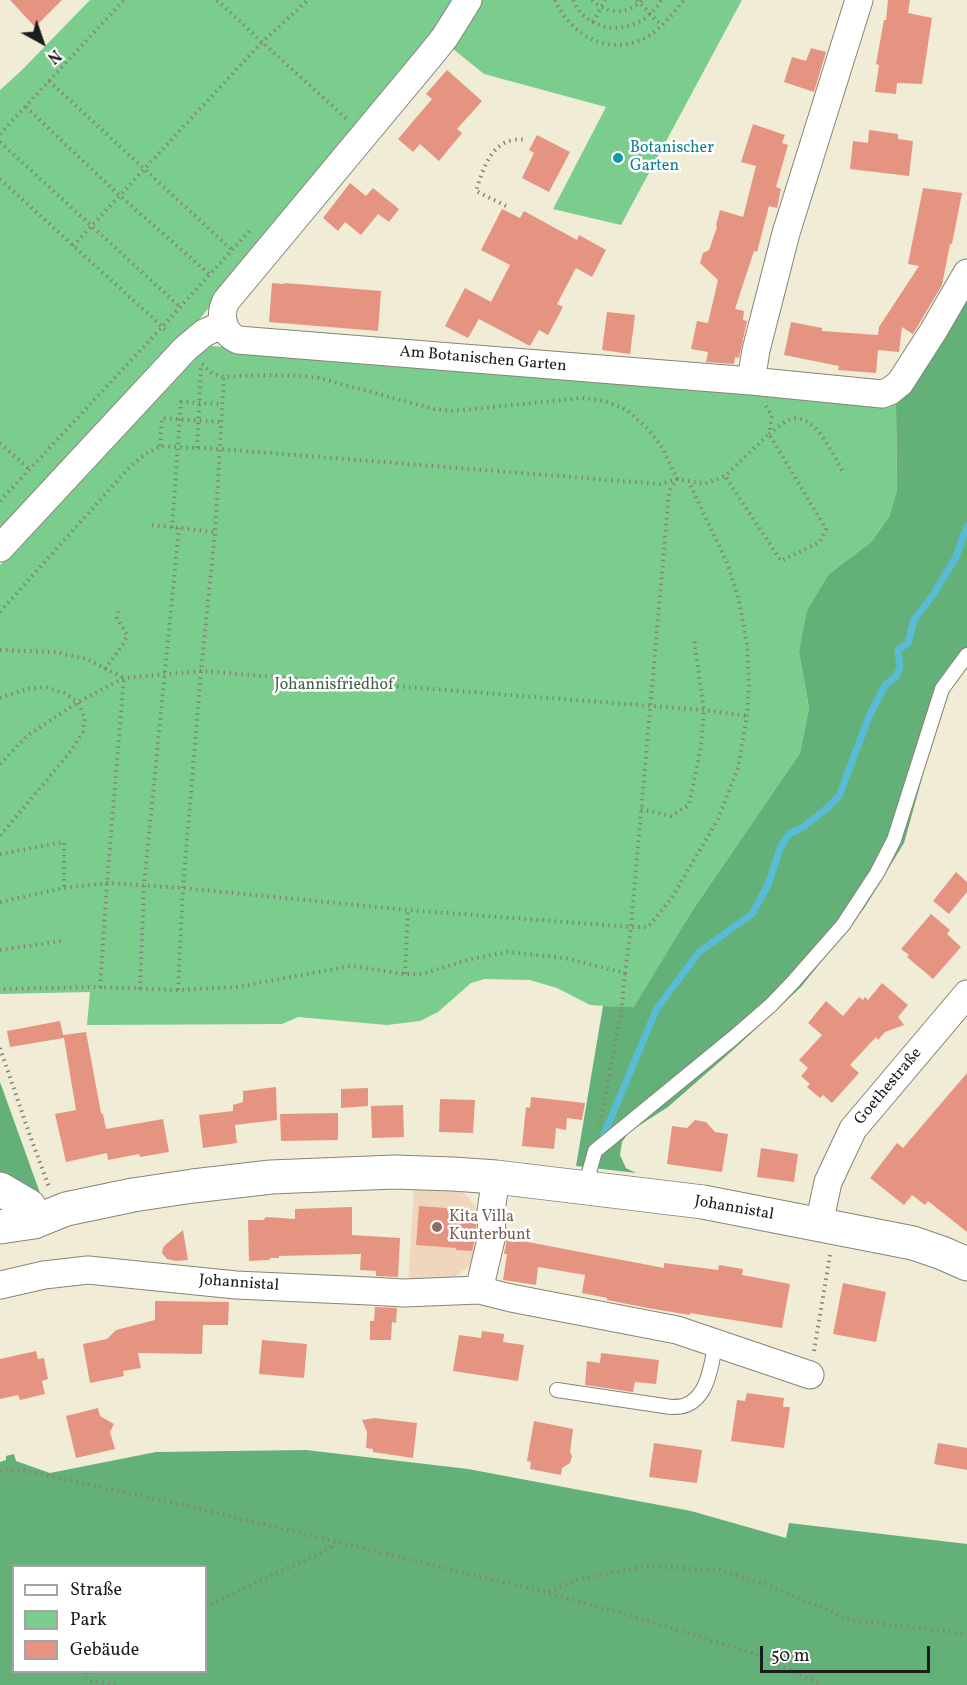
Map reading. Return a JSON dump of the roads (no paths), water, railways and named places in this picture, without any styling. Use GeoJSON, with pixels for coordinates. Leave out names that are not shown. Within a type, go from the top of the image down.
{"type":"FeatureCollection","features":[{"type":"Feature","properties":{"kind":"main road","name":"Johannistal"},"geometry":{"type":"LineString","coordinates":[[0,1227],[34,1222],[66,1209],[133,1195],[230,1181],[394,1172],[453,1173],[703,1202],[913,1243],[967,1264]]}},
{"type":"Feature","properties":{"kind":"main road"},"geometry":{"type":"LineString","coordinates":[[0,1189],[14,1204]]}},
{"type":"Feature","properties":{"kind":"main road","name":"Johannistal"},"geometry":{"type":"LineString","coordinates":[[14,1204],[66,1209]]}},
{"type":"Feature","properties":{"kind":"street"},"geometry":{"type":"LineString","coordinates":[[0,548],[185,349],[204,333],[224,324],[222,314],[226,301],[445,37],[468,0]]}},
{"type":"Feature","properties":{"kind":"street"},"geometry":{"type":"LineString","coordinates":[[751,381],[756,350],[786,233],[859,0]]}},
{"type":"Feature","properties":{"kind":"street","name":"Am Botanischen Garten"},"geometry":{"type":"LineString","coordinates":[[224,324],[228,333],[238,340],[751,381],[882,394],[900,383],[967,273]]}},
{"type":"Feature","properties":{"kind":"street","name":"Goethestraße"},"geometry":{"type":"LineString","coordinates":[[819,1224],[828,1182],[853,1130],[967,994]]}},
{"type":"Feature","properties":{"kind":"street"},"geometry":{"type":"LineString","coordinates":[[479,1290],[492,1234],[491,1218],[496,1177]]}},
{"type":"Feature","properties":{"kind":"street","name":"Johannistal"},"geometry":{"type":"LineString","coordinates":[[0,1285],[44,1275],[87,1270],[236,1285],[381,1292],[479,1290],[676,1330],[810,1375]]}},
{"type":"Feature","properties":{"kind":"lane"},"geometry":{"type":"LineString","coordinates":[[585,1187],[595,1150],[734,1038],[771,1005],[843,925],[877,873],[894,840],[942,688],[967,655]]}},
{"type":"Feature","properties":{"kind":"lane"},"geometry":{"type":"LineString","coordinates":[[557,1390],[671,1407],[684,1406],[704,1389],[716,1342]]}},
{"type":"Feature","properties":{"kind":"waterway"},"geometry":{"type":"LineString","coordinates":[[603,1137],[656,1010],[699,952],[752,914],[768,885],[780,848],[789,834],[803,827],[839,796],[870,714],[886,684],[896,677],[900,667],[898,650],[908,643],[914,620],[933,595],[956,557],[967,526]]}},
{"type":"Feature","properties":{"kind":"place","name":"Botanischer Garten"},"geometry":{"type":"Point","coordinates":[618,158]}},
{"type":"Feature","properties":{"kind":"place","name":"Kita Villa Kunterbunt"},"geometry":{"type":"Point","coordinates":[437,1227]}},
{"type":"Feature","properties":{"kind":"park label","name":"Johannisfriedhof"},"geometry":{"type":"Point","coordinates":[334,686]}}]}
